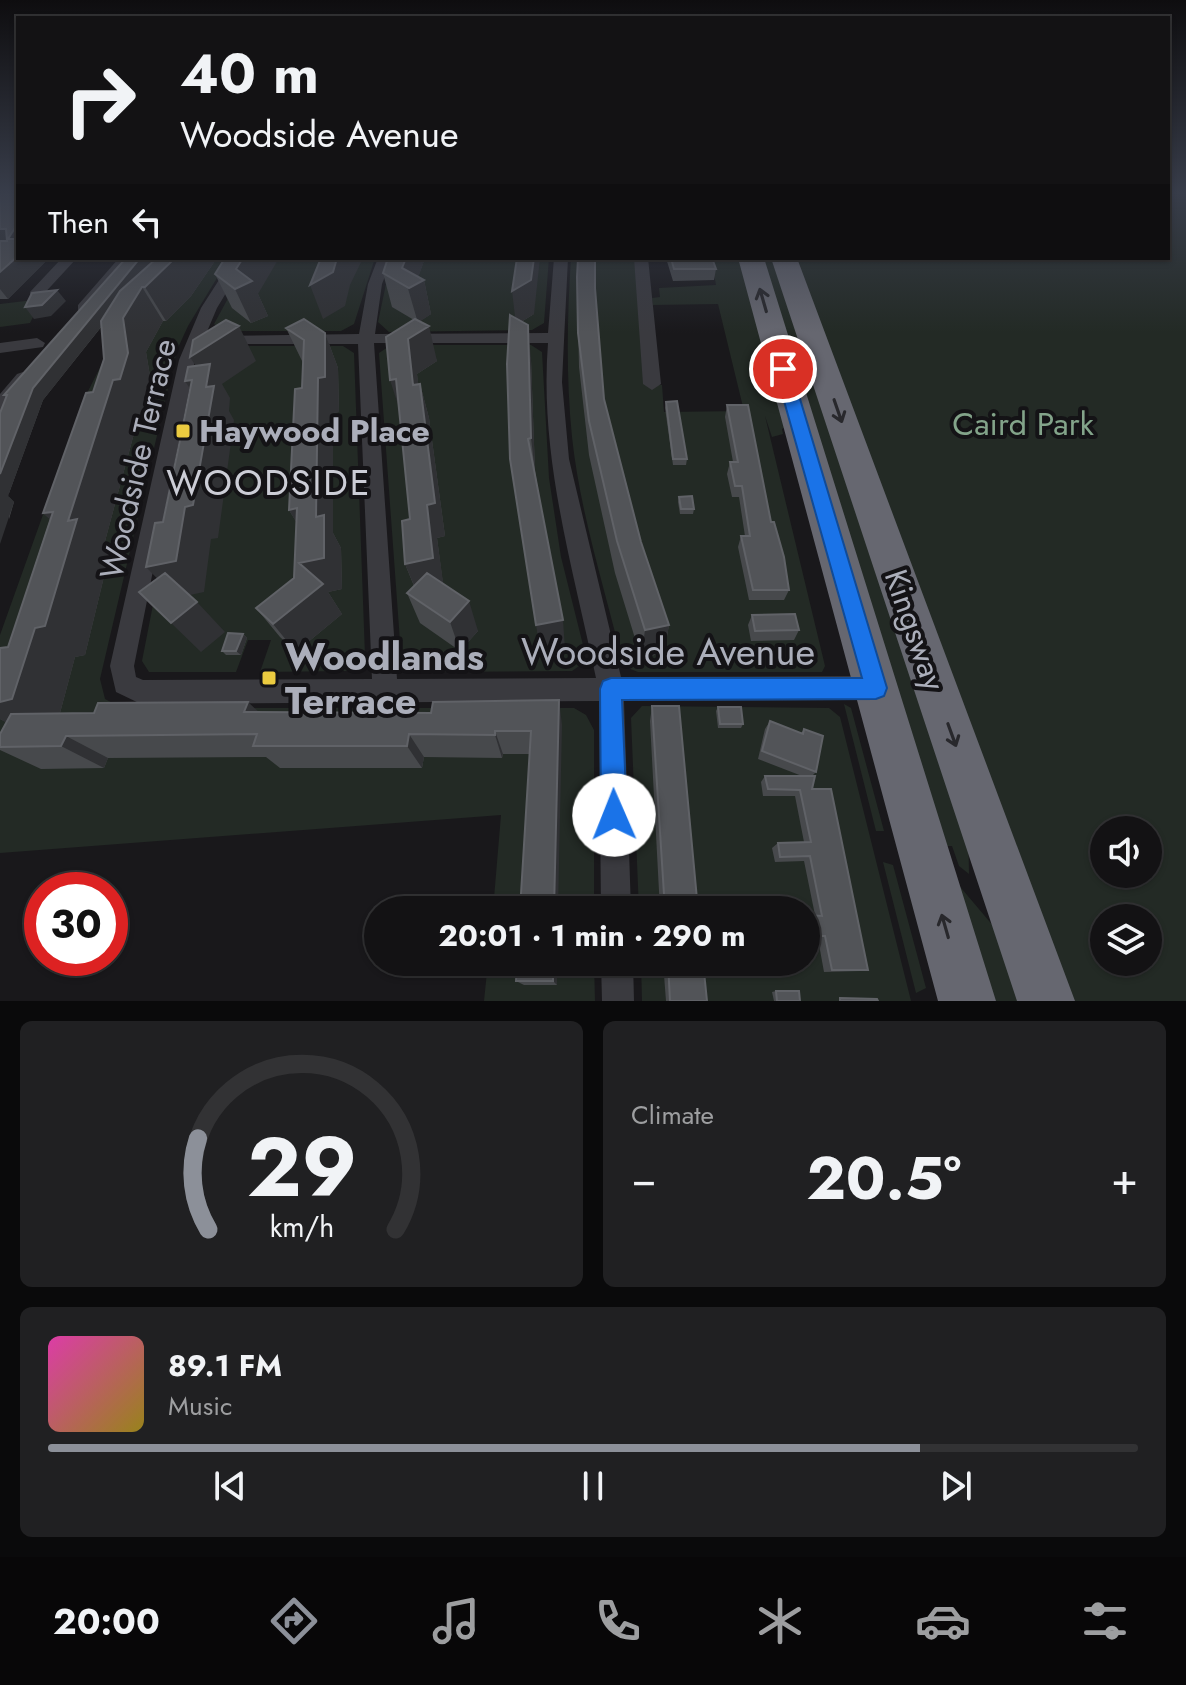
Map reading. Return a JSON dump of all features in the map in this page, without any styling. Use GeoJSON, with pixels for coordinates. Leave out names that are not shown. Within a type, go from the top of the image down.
{"type":"FeatureCollection","features":[{"type":"Feature","properties":{"kind":"highway","name":"Kingsway"},"geometry":{"type":"LineString","coordinates":[[752,260],[967,1001]]}},
{"type":"Feature","properties":{"kind":"highway","name":"Kingsway"},"geometry":{"type":"LineString","coordinates":[[785,260],[1046,1001]]}},
{"type":"Feature","properties":{"kind":"street"},"geometry":{"type":"LineString","coordinates":[[35,295],[68,260]]}},
{"type":"Feature","properties":{"kind":"street"},"geometry":{"type":"LineString","coordinates":[[69,323],[124,260]]}},
{"type":"Feature","properties":{"kind":"street","name":"Woodside Terrace"},"geometry":{"type":"LineString","coordinates":[[125,684],[122,666],[187,360],[209,308],[239,260]]}},
{"type":"Feature","properties":{"kind":"street"},"geometry":{"type":"LineString","coordinates":[[384,260],[375,284],[366,338],[385,690]]}},
{"type":"Feature","properties":{"kind":"street"},"geometry":{"type":"LineString","coordinates":[[561,260],[553,382],[560,459],[611,689],[616,896]]}},
{"type":"Feature","properties":{"kind":"street"},"geometry":{"type":"LineString","coordinates":[[641,260],[652,384]]}},
{"type":"Feature","properties":{"kind":"street"},"geometry":{"type":"LineString","coordinates":[[195,339],[554,338]]}},
{"type":"Feature","properties":{"kind":"street"},"geometry":{"type":"LineString","coordinates":[[0,348],[42,351],[0,405]]}},
{"type":"Feature","properties":{"kind":"street","name":"Woodside Avenue"},"geometry":{"type":"LineString","coordinates":[[125,684],[141,692],[876,688]]}},
{"type":"Feature","properties":{"kind":"street"},"geometry":{"type":"LineString","coordinates":[[617,976],[618,1001]]}},
{"type":"Feature","properties":{"kind":"green space","name":"Caird Park"},"geometry":{"type":"Polygon","coordinates":[[[1170,240],[1186,240],[1186,1001],[1059,1001],[791,260],[1170,260],[1170,240]]]}},
{"type":"Feature","properties":{"kind":"green space"},"geometry":{"type":"Polygon","coordinates":[[[165,260],[228,260],[177,350],[100,679],[105,699],[122,708],[574,708],[586,715],[594,730],[594,896],[494,896],[501,815],[0,853],[0,635],[85,397],[134,301],[165,260]]]}},
{"type":"Feature","properties":{"kind":"green space"},"geometry":{"type":"Polygon","coordinates":[[[249,260],[374,260],[354,324],[341,331],[222,331],[214,324],[249,260]]]}},
{"type":"Feature","properties":{"kind":"green space"},"geometry":{"type":"Polygon","coordinates":[[[395,260],[549,260],[544,323],[532,330],[389,332],[378,322],[386,284],[395,260]]]}},
{"type":"Feature","properties":{"kind":"green space"},"geometry":{"type":"Polygon","coordinates":[[[571,260],[635,260],[646,385],[662,385],[664,412],[744,411],[718,304],[653,305],[652,298],[660,297],[659,288],[716,285],[711,260],[745,260],[791,423],[782,429],[783,434],[772,437],[765,416],[825,666],[822,672],[638,672],[628,668],[622,660],[576,465],[569,392],[571,260]]]}},
{"type":"Feature","properties":{"kind":"green space"},"geometry":{"type":"Polygon","coordinates":[[[758,260],[777,260],[968,820],[969,874],[959,866],[952,846],[943,846],[951,876],[1011,947],[1029,1001],[983,1001],[758,260]]]}},
{"type":"Feature","properties":{"kind":"green space"},"geometry":{"type":"Polygon","coordinates":[[[42,299],[30,323],[0,327],[0,304],[42,299]]]}},
{"type":"Feature","properties":{"kind":"green space"},"geometry":{"type":"Polygon","coordinates":[[[391,345],[531,345],[542,352],[549,478],[561,557],[585,653],[582,664],[572,671],[418,672],[401,655],[379,353],[391,345]]]}},
{"type":"Feature","properties":{"kind":"green space"},"geometry":{"type":"Polygon","coordinates":[[[217,346],[343,346],[354,353],[365,656],[347,671],[260,672],[271,640],[248,640],[236,672],[149,672],[142,661],[202,354],[217,346]]]}},
{"type":"Feature","properties":{"kind":"green space"},"geometry":{"type":"Polygon","coordinates":[[[844,704],[851,708],[884,831],[876,831],[844,704]]]}},
{"type":"Feature","properties":{"kind":"green space"},"geometry":{"type":"Polygon","coordinates":[[[642,706],[829,708],[840,717],[911,1001],[642,1001],[641,976],[820,976],[820,896],[638,896],[631,718],[642,706]]]}},
{"type":"Feature","properties":{"kind":"green space"},"geometry":{"type":"Polygon","coordinates":[[[883,862],[893,865],[926,988],[916,993],[883,862]]]}},
{"type":"Feature","properties":{"kind":"green space"},"geometry":{"type":"Polygon","coordinates":[[[487,976],[594,976],[595,1001],[484,1001],[487,976]]]}},
{"type":"Feature","properties":{"kind":"building"},"geometry":{"type":"Polygon","coordinates":[[[16,240],[16,258],[0,272],[0,241],[16,240]]]}},
{"type":"Feature","properties":{"kind":"building"},"geometry":{"type":"Polygon","coordinates":[[[124,260],[138,260],[33,388],[0,474],[0,413],[7,395],[4,395],[124,260]]]}},
{"type":"Feature","properties":{"kind":"building"},"geometry":{"type":"Polygon","coordinates":[[[155,260],[173,260],[142,287],[123,318],[128,353],[120,379],[113,380],[68,521],[77,519],[45,626],[35,628],[12,699],[0,702],[0,648],[8,647],[53,512],[43,513],[86,393],[93,392],[104,359],[101,321],[120,291],[155,260]]]}},
{"type":"Feature","properties":{"kind":"building"},"geometry":{"type":"Polygon","coordinates":[[[224,260],[242,260],[236,269],[252,281],[235,289],[215,274],[224,260]]]}},
{"type":"Feature","properties":{"kind":"building"},"geometry":{"type":"Polygon","coordinates":[[[320,260],[336,260],[333,272],[310,285],[320,260]]]}},
{"type":"Feature","properties":{"kind":"building"},"geometry":{"type":"Polygon","coordinates":[[[387,260],[405,260],[402,268],[424,280],[409,288],[383,273],[387,260]]]}},
{"type":"Feature","properties":{"kind":"building"},"geometry":{"type":"Polygon","coordinates":[[[517,260],[534,260],[531,280],[512,291],[517,260]]]}},
{"type":"Feature","properties":{"kind":"building"},"geometry":{"type":"Polygon","coordinates":[[[578,260],[595,260],[604,399],[641,542],[669,625],[645,630],[617,541],[589,421],[578,333],[578,260]]]}},
{"type":"Feature","properties":{"kind":"building"},"geometry":{"type":"Polygon","coordinates":[[[672,260],[713,260],[716,269],[674,269],[672,260]]]}},
{"type":"Feature","properties":{"kind":"building"},"geometry":{"type":"Polygon","coordinates":[[[57,290],[42,305],[25,307],[32,293],[57,290]]]}},
{"type":"Feature","properties":{"kind":"building"},"geometry":{"type":"Polygon","coordinates":[[[510,315],[528,325],[531,438],[528,439],[563,620],[536,625],[510,459],[507,364],[510,315]]]}},
{"type":"Feature","properties":{"kind":"building"},"geometry":{"type":"Polygon","coordinates":[[[304,319],[325,333],[325,377],[318,378],[316,517],[324,515],[324,558],[299,563],[323,584],[273,624],[256,608],[294,578],[297,508],[289,510],[295,389],[302,388],[304,340],[286,328],[304,319]]]}},
{"type":"Feature","properties":{"kind":"building"},"geometry":{"type":"Polygon","coordinates":[[[415,319],[429,326],[408,339],[413,385],[420,384],[435,503],[427,505],[433,558],[405,564],[402,521],[410,519],[396,379],[390,380],[386,337],[415,319]]]}},
{"type":"Feature","properties":{"kind":"building"},"geometry":{"type":"Polygon","coordinates":[[[226,320],[239,326],[190,357],[193,340],[226,320]]]}},
{"type":"Feature","properties":{"kind":"building"},"geometry":{"type":"Polygon","coordinates":[[[210,364],[206,387],[214,386],[193,505],[185,507],[176,561],[146,567],[155,523],[163,522],[192,380],[185,381],[188,367],[210,364]]]}},
{"type":"Feature","properties":{"kind":"building"},"geometry":{"type":"Polygon","coordinates":[[[677,401],[687,459],[673,459],[666,402],[677,401]]]}},
{"type":"Feature","properties":{"kind":"building"},"geometry":{"type":"Polygon","coordinates":[[[727,405],[748,405],[771,522],[774,522],[784,557],[789,590],[753,590],[741,536],[750,536],[742,486],[735,486],[730,462],[738,462],[727,405]]]}},
{"type":"Feature","properties":{"kind":"building"},"geometry":{"type":"Polygon","coordinates":[[[692,496],[694,509],[681,509],[679,497],[692,496]]]}},
{"type":"Feature","properties":{"kind":"building"},"geometry":{"type":"Polygon","coordinates":[[[165,573],[197,602],[171,623],[139,592],[165,573]]]}},
{"type":"Feature","properties":{"kind":"building"},"geometry":{"type":"Polygon","coordinates":[[[427,573],[469,601],[450,622],[407,593],[427,573]]]}},
{"type":"Feature","properties":{"kind":"building"},"geometry":{"type":"Polygon","coordinates":[[[795,614],[799,630],[755,631],[752,615],[795,614]]]}},
{"type":"Feature","properties":{"kind":"building"},"geometry":{"type":"Polygon","coordinates":[[[228,633],[243,634],[236,651],[222,651],[228,633]]]}},
{"type":"Feature","properties":{"kind":"building"},"geometry":{"type":"Polygon","coordinates":[[[559,700],[554,896],[521,896],[531,731],[495,731],[495,735],[409,734],[407,746],[253,746],[257,734],[66,736],[61,746],[0,747],[0,734],[11,714],[94,713],[98,703],[248,702],[244,712],[431,713],[433,702],[559,700]]]}},
{"type":"Feature","properties":{"kind":"building"},"geometry":{"type":"Polygon","coordinates":[[[652,706],[679,706],[697,896],[664,896],[652,706]]]}},
{"type":"Feature","properties":{"kind":"building"},"geometry":{"type":"Polygon","coordinates":[[[718,707],[741,707],[743,724],[720,724],[718,707]]]}},
{"type":"Feature","properties":{"kind":"building"},"geometry":{"type":"Polygon","coordinates":[[[770,721],[803,734],[804,729],[823,736],[816,772],[762,751],[770,721]]]}},
{"type":"Feature","properties":{"kind":"building"},"geometry":{"type":"Polygon","coordinates":[[[765,776],[815,776],[812,789],[831,789],[868,970],[832,970],[825,936],[820,936],[820,896],[810,856],[780,857],[778,843],[811,842],[800,790],[768,789],[765,776]]]}},
{"type":"Feature","properties":{"kind":"building"},"geometry":{"type":"Polygon","coordinates":[[[516,976],[553,976],[553,981],[516,981],[516,976]]]}},
{"type":"Feature","properties":{"kind":"building"},"geometry":{"type":"Polygon","coordinates":[[[669,976],[704,976],[707,1001],[670,1001],[669,976]]]}},
{"type":"Feature","properties":{"kind":"building"},"geometry":{"type":"Polygon","coordinates":[[[776,991],[799,991],[800,1001],[777,1001],[776,991]]]}},
{"type":"Feature","properties":{"kind":"building"},"geometry":{"type":"Polygon","coordinates":[[[840,998],[877,999],[878,1001],[840,1001],[840,998]]]}},
{"type":"Feature","properties":{"kind":"place","name":"Haywood Place"},"geometry":{"type":"Point","coordinates":[183,431]}},
{"type":"Feature","properties":{"kind":"place","name":"Woodlands Terrace"},"geometry":{"type":"Point","coordinates":[269,678]}},
{"type":"Feature","properties":{"kind":"district","name":"WOODSIDE"},"geometry":{"type":"Point","coordinates":[269,482]}},
{"type":"Feature","properties":{"kind":"route"},"geometry":{"type":"LineString","coordinates":[[614,815],[611,689],[876,688],[783,369]]}}]}
